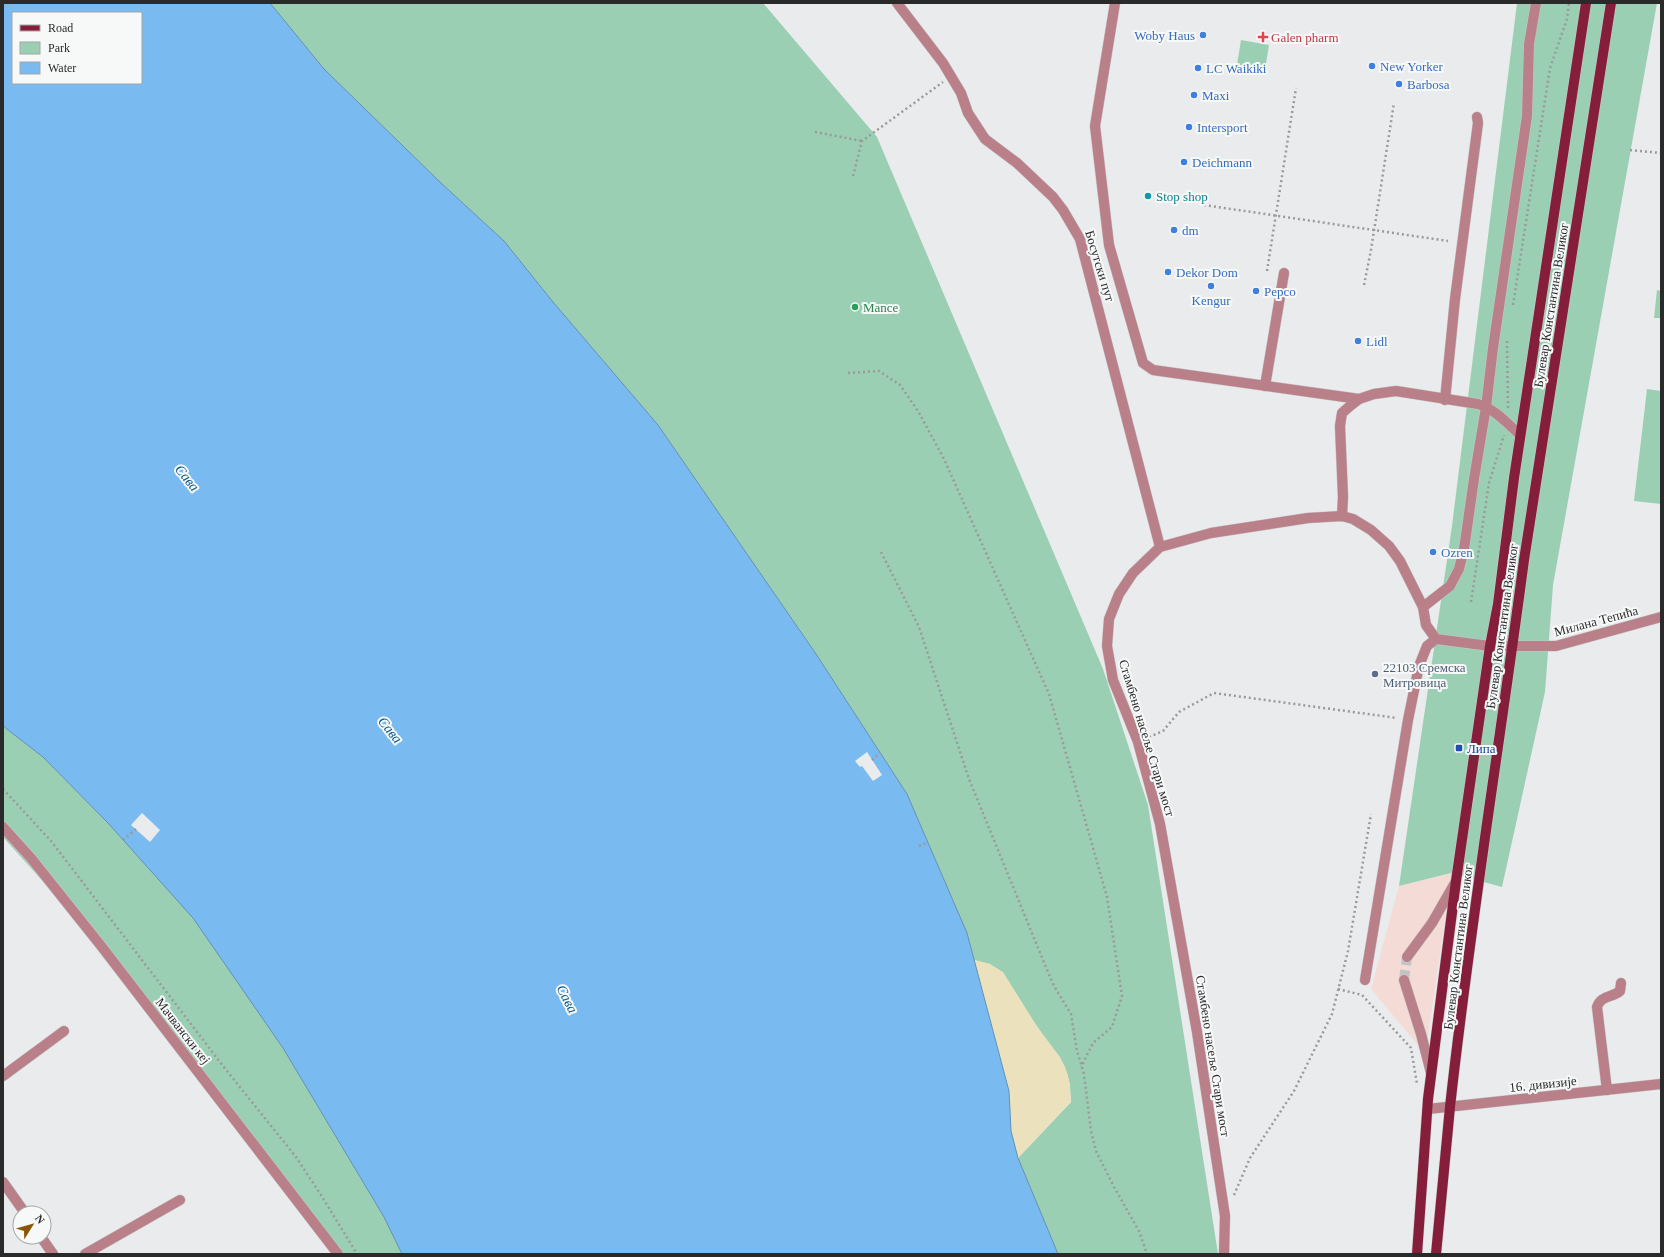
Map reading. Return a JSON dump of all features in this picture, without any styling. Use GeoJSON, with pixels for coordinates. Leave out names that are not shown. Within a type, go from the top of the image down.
{"type":"FeatureCollection","features":[{"type":"Feature","properties":{"kind":"main road","name":"Булевар Константина Великог"},"geometry":{"type":"LineString","coordinates":[[1417,1254],[1428,1109],[1456,881],[1490,646],[1498,604],[1520,435],[1586,3]]}},
{"type":"Feature","properties":{"kind":"main road","name":"Булевар Константина Великог"},"geometry":{"type":"LineString","coordinates":[[1436,1254],[1450,1106],[1482,860],[1514,645],[1524,560],[1611,3]]}},
{"type":"Feature","properties":{"kind":"street","name":"Босутски пут"},"geometry":{"type":"LineString","coordinates":[[897,3],[929,43],[951,76],[961,93],[968,113],[985,139],[1017,163],[1053,198],[1063,210],[1080,239],[1160,547]]}},
{"type":"Feature","properties":{"kind":"street"},"geometry":{"type":"LineString","coordinates":[[1115,3],[1095,126],[1109,245],[1143,363],[1152,370],[1359,399]]}},
{"type":"Feature","properties":{"kind":"street"},"geometry":{"type":"LineString","coordinates":[[1423,607],[1450,586],[1459,569],[1464,549],[1527,116],[1528,44],[1536,3]]}},
{"type":"Feature","properties":{"kind":"street"},"geometry":{"type":"LineString","coordinates":[[1445,400],[1455,299],[1478,123],[1477,117]]}},
{"type":"Feature","properties":{"kind":"street"},"geometry":{"type":"LineString","coordinates":[[1265,386],[1284,273]]}},
{"type":"Feature","properties":{"kind":"street"},"geometry":{"type":"LineString","coordinates":[[1342,516],[1343,497],[1340,426],[1342,413],[1359,399],[1374,394],[1396,392],[1486,406],[1520,435]]}},
{"type":"Feature","properties":{"kind":"street","name":"Стамбено насеље Стари мост"},"geometry":{"type":"LineString","coordinates":[[1224,1254],[1225,1216],[1197,1032],[1160,824],[1138,742],[1113,680],[1107,646],[1109,619],[1119,594],[1133,573],[1160,547],[1211,533],[1308,518],[1342,516],[1353,519],[1371,530],[1389,546],[1400,561],[1423,607],[1426,624],[1436,639]]}},
{"type":"Feature","properties":{"kind":"street","name":"Милана Тепића"},"geometry":{"type":"LineString","coordinates":[[1514,645],[1556,646],[1661,617]]}},
{"type":"Feature","properties":{"kind":"street"},"geometry":{"type":"LineString","coordinates":[[1365,980],[1408,720],[1420,666],[1427,646],[1436,639],[1490,646],[1514,645]]}},
{"type":"Feature","properties":{"kind":"street","name":"Мачвански кеј"},"geometry":{"type":"LineString","coordinates":[[3,827],[31,858],[102,947],[338,1254]]}},
{"type":"Feature","properties":{"kind":"street"},"geometry":{"type":"LineString","coordinates":[[1407,957],[1432,923],[1456,881]]}},
{"type":"Feature","properties":{"kind":"street"},"geometry":{"type":"LineString","coordinates":[[1404,980],[1432,1074]]}},
{"type":"Feature","properties":{"kind":"street"},"geometry":{"type":"LineString","coordinates":[[1607,1090],[1597,1007],[1601,1000],[1606,997],[1616,995],[1620,991],[1621,984]]}},
{"type":"Feature","properties":{"kind":"street"},"geometry":{"type":"LineString","coordinates":[[3,1076],[64,1031]]}},
{"type":"Feature","properties":{"kind":"street","name":"16. дивизије"},"geometry":{"type":"LineString","coordinates":[[1428,1109],[1661,1084]]}},
{"type":"Feature","properties":{"kind":"street"},"geometry":{"type":"LineString","coordinates":[[3,1182],[19,1205]]}},
{"type":"Feature","properties":{"kind":"street"},"geometry":{"type":"LineString","coordinates":[[85,1254],[180,1200]]}},
{"type":"Feature","properties":{"kind":"street"},"geometry":{"type":"LineString","coordinates":[[47,1245],[53,1254]]}},
{"type":"Feature","properties":{"kind":"path"},"geometry":{"type":"LineString","coordinates":[[1512,310],[1550,68],[1566,19],[1569,3]]}},
{"type":"Feature","properties":{"kind":"path"},"geometry":{"type":"LineString","coordinates":[[853,176],[862,141],[951,76]]}},
{"type":"Feature","properties":{"kind":"path"},"geometry":{"type":"LineString","coordinates":[[1267,271],[1296,88]]}},
{"type":"Feature","properties":{"kind":"path"},"geometry":{"type":"LineString","coordinates":[[1364,285],[1394,103]]}},
{"type":"Feature","properties":{"kind":"path"},"geometry":{"type":"LineString","coordinates":[[814,132],[862,141]]}},
{"type":"Feature","properties":{"kind":"path"},"geometry":{"type":"LineString","coordinates":[[1630,150],[1661,153]]}},
{"type":"Feature","properties":{"kind":"path"},"geometry":{"type":"LineString","coordinates":[[1204,204],[1448,241]]}},
{"type":"Feature","properties":{"kind":"path"},"geometry":{"type":"LineString","coordinates":[[1471,602],[1489,483],[1503,441],[1506,422],[1508,406],[1507,342],[1509,334]]}},
{"type":"Feature","properties":{"kind":"path"},"geometry":{"type":"LineString","coordinates":[[848,372],[879,372],[900,385],[918,411],[944,459],[1049,694],[1107,897],[1122,996],[1112,1027],[1093,1043],[1082,1067]]}},
{"type":"Feature","properties":{"kind":"path"},"geometry":{"type":"LineString","coordinates":[[881,552],[919,627],[969,779],[1017,902],[1063,1004],[1071,1014],[1084,1074],[1091,1131],[1096,1151],[1139,1231],[1147,1254]]}},
{"type":"Feature","properties":{"kind":"path"},"geometry":{"type":"LineString","coordinates":[[1138,742],[1163,731],[1178,712],[1214,693],[1408,720]]}},
{"type":"Feature","properties":{"kind":"path"},"geometry":{"type":"LineString","coordinates":[[872,760],[880,753]]}},
{"type":"Feature","properties":{"kind":"path"},"geometry":{"type":"LineString","coordinates":[[3,789],[51,841],[223,1066],[296,1157],[357,1254]]}},
{"type":"Feature","properties":{"kind":"path"},"geometry":{"type":"LineString","coordinates":[[1225,1216],[1250,1158],[1294,1091],[1332,1014],[1348,951],[1371,814]]}},
{"type":"Feature","properties":{"kind":"path"},"geometry":{"type":"LineString","coordinates":[[123,840],[136,829]]}},
{"type":"Feature","properties":{"kind":"path"},"geometry":{"type":"LineString","coordinates":[[919,846],[928,842]]}},
{"type":"Feature","properties":{"kind":"path"},"geometry":{"type":"LineString","coordinates":[[1338,989],[1362,995],[1411,1048],[1417,1085]]}},
{"type":"Feature","properties":{"kind":"shaded area"},"geometry":{"type":"Polygon","coordinates":[[[1452,873],[1424,1063],[1418,1045],[1371,989],[1399,886],[1452,873]]]}},
{"type":"Feature","properties":{"kind":"green space"},"geometry":{"type":"Polygon","coordinates":[[[270,3],[763,3],[877,137],[1103,669],[1148,805],[1218,1254],[1058,1254],[1018,1158],[1071,1102],[1066,1070],[1033,1021],[990,964],[974,960],[967,933],[907,794],[816,654],[658,425],[553,302],[504,241],[441,183],[324,69],[270,3]]]}},
{"type":"Feature","properties":{"kind":"green space"},"geometry":{"type":"Polygon","coordinates":[[[1517,3],[1657,3],[1553,585],[1545,692],[1502,887],[1451,873],[1399,886],[1452,526],[1517,3]]]}},
{"type":"Feature","properties":{"kind":"green space"},"geometry":{"type":"Polygon","coordinates":[[[1241,40],[1269,45],[1265,70],[1237,65],[1241,40]]]}},
{"type":"Feature","properties":{"kind":"green space"},"geometry":{"type":"Polygon","coordinates":[[[1657,290],[1661,291],[1661,318],[1654,318],[1657,290]]]}},
{"type":"Feature","properties":{"kind":"green space"},"geometry":{"type":"Polygon","coordinates":[[[1647,389],[1661,391],[1661,504],[1634,501],[1647,389]]]}},
{"type":"Feature","properties":{"kind":"green space"},"geometry":{"type":"Polygon","coordinates":[[[3,726],[43,757],[108,823],[193,917],[283,1048],[384,1217],[402,1254],[342,1254],[83,926],[3,837],[3,726]]]}},
{"type":"Feature","properties":{"kind":"sand"},"geometry":{"type":"Polygon","coordinates":[[[974,960],[990,964],[1003,972],[1038,1028],[1060,1057],[1065,1067],[1070,1084],[1071,1102],[1018,1158],[1011,1131],[1009,1091],[974,960]]]}},
{"type":"Feature","properties":{"kind":"water","name":"Сава"},"geometry":{"type":"Polygon","coordinates":[[[3,3],[270,3],[324,69],[441,183],[504,241],[553,302],[658,425],[816,654],[907,794],[967,933],[1009,1091],[1011,1131],[1018,1158],[1058,1254],[402,1254],[384,1217],[283,1048],[193,918],[108,823],[43,757],[3,726],[3,3]]]}},
{"type":"Feature","properties":{"kind":"pier"},"geometry":{"type":"Polygon","coordinates":[[[867,752],[882,775],[873,781],[862,766],[860,767],[855,761],[867,752]]]}},
{"type":"Feature","properties":{"kind":"pier"},"geometry":{"type":"Polygon","coordinates":[[[142,813],[160,830],[150,842],[131,825],[142,813]]]}},
{"type":"Feature","properties":{"kind":"tunnel"},"geometry":{"type":"LineString","coordinates":[[1404,980],[1407,957]]}},
{"type":"Feature","properties":{"kind":"place","name":"Woby Haus"},"geometry":{"type":"Point","coordinates":[1203,35]}},
{"type":"Feature","properties":{"kind":"place","name":"Galen pharm"},"geometry":{"type":"Point","coordinates":[1263,37]}},
{"type":"Feature","properties":{"kind":"place","name":"New Yorker"},"geometry":{"type":"Point","coordinates":[1372,66]}},
{"type":"Feature","properties":{"kind":"place","name":"LC Waikiki"},"geometry":{"type":"Point","coordinates":[1198,68]}},
{"type":"Feature","properties":{"kind":"place","name":"Barbosa"},"geometry":{"type":"Point","coordinates":[1399,84]}},
{"type":"Feature","properties":{"kind":"place","name":"Maxi"},"geometry":{"type":"Point","coordinates":[1194,95]}},
{"type":"Feature","properties":{"kind":"place","name":"Intersport"},"geometry":{"type":"Point","coordinates":[1189,127]}},
{"type":"Feature","properties":{"kind":"place","name":"Deichmann"},"geometry":{"type":"Point","coordinates":[1184,162]}},
{"type":"Feature","properties":{"kind":"place","name":"Stop shop"},"geometry":{"type":"Point","coordinates":[1148,196]}},
{"type":"Feature","properties":{"kind":"place","name":"dm"},"geometry":{"type":"Point","coordinates":[1174,230]}},
{"type":"Feature","properties":{"kind":"place","name":"Dekor Dom"},"geometry":{"type":"Point","coordinates":[1168,272]}},
{"type":"Feature","properties":{"kind":"place","name":"Kengur"},"geometry":{"type":"Point","coordinates":[1211,286]}},
{"type":"Feature","properties":{"kind":"place","name":"Pepco"},"geometry":{"type":"Point","coordinates":[1256,291]}},
{"type":"Feature","properties":{"kind":"place","name":"Mance"},"geometry":{"type":"Point","coordinates":[855,307]}},
{"type":"Feature","properties":{"kind":"place","name":"Lidl"},"geometry":{"type":"Point","coordinates":[1358,341]}},
{"type":"Feature","properties":{"kind":"place","name":"Ozren"},"geometry":{"type":"Point","coordinates":[1433,552]}},
{"type":"Feature","properties":{"kind":"place","name":"22103 Сремска Митровица"},"geometry":{"type":"Point","coordinates":[1375,674]}},
{"type":"Feature","properties":{"kind":"place","name":"Липа"},"geometry":{"type":"Point","coordinates":[1459,748]}}]}
